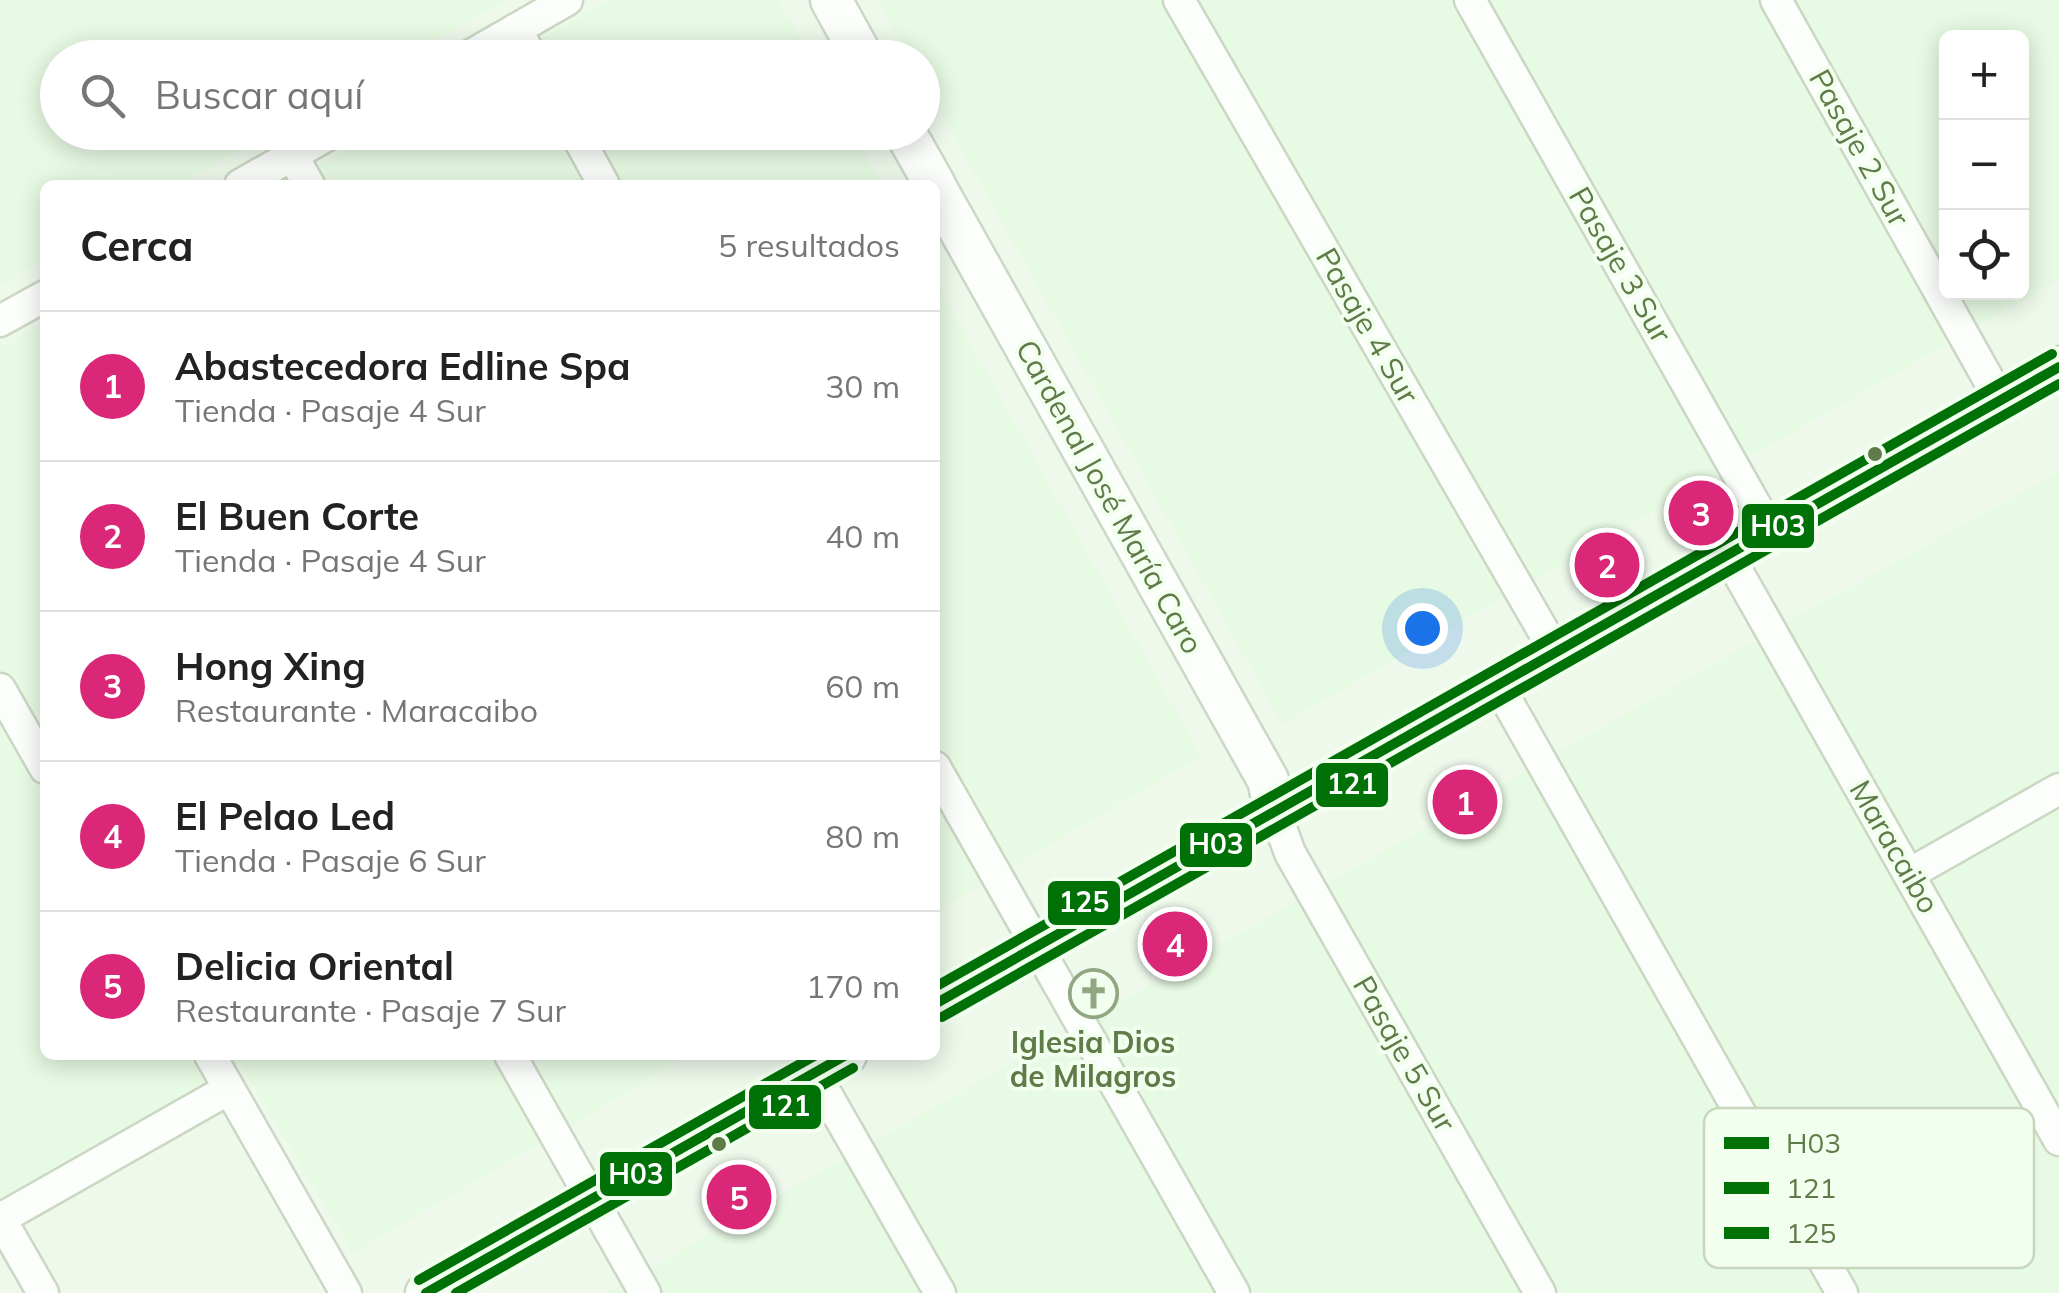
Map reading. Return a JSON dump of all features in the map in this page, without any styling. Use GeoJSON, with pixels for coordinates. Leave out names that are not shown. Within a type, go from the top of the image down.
{"type":"FeatureCollection","features":[{"type":"Feature","properties":{"kind":"main road"},"geometry":{"type":"LineString","coordinates":[[831,0],[853,40]]}},
{"type":"Feature","properties":{"kind":"main road","name":"Cardenal José María Caro"},"geometry":{"type":"LineString","coordinates":[[915,150],[932,180]]}},
{"type":"Feature","properties":{"kind":"main road","name":"Cardenal José María Caro"},"geometry":{"type":"LineString","coordinates":[[940,194],[1268,780],[1275,812]]}},
{"type":"Feature","properties":{"kind":"main road"},"geometry":{"type":"LineString","coordinates":[[940,1001],[2059,367]]}},
{"type":"Feature","properties":{"kind":"main road"},"geometry":{"type":"LineString","coordinates":[[426,1293],[592,1199],[821,1061]]}},
{"type":"Feature","properties":{"kind":"street"},"geometry":{"type":"LineString","coordinates":[[497,40],[567,0]]}},
{"type":"Feature","properties":{"kind":"street","name":"Pasaje 4 Sur"},"geometry":{"type":"LineString","coordinates":[[1179,0],[1556,652]]}},
{"type":"Feature","properties":{"kind":"street","name":"Pasaje 3 Sur"},"geometry":{"type":"LineString","coordinates":[[1470,0],[1770,530]]}},
{"type":"Feature","properties":{"kind":"street","name":"Pasaje 2 Sur"},"geometry":{"type":"LineString","coordinates":[[1776,0],[2000,400]]}},
{"type":"Feature","properties":{"kind":"street"},"geometry":{"type":"LineString","coordinates":[[516,29],[522,40]]}},
{"type":"Feature","properties":{"kind":"street"},"geometry":{"type":"LineString","coordinates":[[249,180],[302,150]]}},
{"type":"Feature","properties":{"kind":"street"},"geometry":{"type":"LineString","coordinates":[[584,150],[601,180]]}},
{"type":"Feature","properties":{"kind":"street"},"geometry":{"type":"LineString","coordinates":[[292,156],[306,180]]}},
{"type":"Feature","properties":{"kind":"street"},"geometry":{"type":"LineString","coordinates":[[0,321],[40,299]]}},
{"type":"Feature","properties":{"kind":"street","name":"Maracaibo"},"geometry":{"type":"LineString","coordinates":[[1728,555],[2057,1133]]}},
{"type":"Feature","properties":{"kind":"street"},"geometry":{"type":"LineString","coordinates":[[1498,685],[1737,1108]]}},
{"type":"Feature","properties":{"kind":"street"},"geometry":{"type":"LineString","coordinates":[[0,689],[40,759]]}},
{"type":"Feature","properties":{"kind":"street"},"geometry":{"type":"LineString","coordinates":[[940,776],[1234,1293]]}},
{"type":"Feature","properties":{"kind":"street"},"geometry":{"type":"LineString","coordinates":[[1909,874],[2059,789]]}},
{"type":"Feature","properties":{"kind":"street","name":"Pasaje 5 Sur"},"geometry":{"type":"LineString","coordinates":[[1275,812],[1290,853],[1540,1293]]}},
{"type":"Feature","properties":{"kind":"street"},"geometry":{"type":"LineString","coordinates":[[213,1060],[346,1293]]}},
{"type":"Feature","properties":{"kind":"street"},"geometry":{"type":"LineString","coordinates":[[513,1060],[645,1293]]}},
{"type":"Feature","properties":{"kind":"street"},"geometry":{"type":"LineString","coordinates":[[821,1061],[940,1293]]}},
{"type":"Feature","properties":{"kind":"street"},"geometry":{"type":"LineString","coordinates":[[43,1293],[0,1219],[229,1089]]}},
{"type":"Feature","properties":{"kind":"street"},"geometry":{"type":"LineString","coordinates":[[1828,1268],[1842,1293]]}},
{"type":"Feature","properties":{"kind":"shaded area"},"geometry":{"type":"Polygon","coordinates":[[[0,0],[506,0],[434,40],[40,40],[40,150],[241,150],[187,180],[40,180],[40,263],[0,285],[0,0]]]}},
{"type":"Feature","properties":{"kind":"shaded area"},"geometry":{"type":"Polygon","coordinates":[[[609,0],[779,0],[801,40],[539,40],[609,0]]]}},
{"type":"Feature","properties":{"kind":"shaded area"},"geometry":{"type":"Polygon","coordinates":[[[877,0],[2059,0],[2059,280],[2029,297],[2029,30],[1939,30],[1939,300],[2024,300],[1282,724],[940,111],[940,40],[899,40],[877,0]]]}},
{"type":"Feature","properties":{"kind":"shaded area"},"geometry":{"type":"Polygon","coordinates":[[[346,150],[862,150],[879,180],[294,180],[346,150]]]}},
{"type":"Feature","properties":{"kind":"shaded area"},"geometry":{"type":"Polygon","coordinates":[[[940,289],[1201,756],[940,909],[940,289]]]}},
{"type":"Feature","properties":{"kind":"shaded area"},"geometry":{"type":"Polygon","coordinates":[[[40,325],[40,1060],[682,1060],[353,1253],[239,1063],[0,1198],[0,348],[40,325]]]}},
{"type":"Feature","properties":{"kind":"shaded area"},"geometry":{"type":"Polygon","coordinates":[[[2059,472],[2059,1293],[607,1293],[2059,472]]]}},
{"type":"Feature","properties":{"kind":"transit line","name":"125"},"geometry":{"type":"LineString","coordinates":[[940,984],[2052,354]]}},
{"type":"Feature","properties":{"kind":"transit line","name":"H03"},"geometry":{"type":"LineString","coordinates":[[940,1001],[2059,367]]}},
{"type":"Feature","properties":{"kind":"transit line","name":"121"},"geometry":{"type":"LineString","coordinates":[[942,1017],[2059,384]]}},
{"type":"Feature","properties":{"kind":"transit line","name":"125"},"geometry":{"type":"LineString","coordinates":[[419,1280],[807,1060]]}},
{"type":"Feature","properties":{"kind":"transit line","name":"H03"},"geometry":{"type":"LineString","coordinates":[[426,1293],[837,1060]]}},
{"type":"Feature","properties":{"kind":"transit line","name":"121"},"geometry":{"type":"LineString","coordinates":[[456,1293],[853,1068]]}},
{"type":"Feature","properties":{"kind":"place","name":"Hong Xing"},"geometry":{"type":"Point","coordinates":[1701,513]}},
{"type":"Feature","properties":{"kind":"place","name":"El Buen Corte"},"geometry":{"type":"Point","coordinates":[1607,565]}},
{"type":"Feature","properties":{"kind":"place","name":"Abastecedora Edline Spa"},"geometry":{"type":"Point","coordinates":[1465,802]}},
{"type":"Feature","properties":{"kind":"place","name":"El Pelao Led"},"geometry":{"type":"Point","coordinates":[1175,944]}},
{"type":"Feature","properties":{"kind":"place","name":"Iglesia Dios de Milagros"},"geometry":{"type":"Point","coordinates":[1093,994]}},
{"type":"Feature","properties":{"kind":"place","name":"Delicia Oriental"},"geometry":{"type":"Point","coordinates":[739,1197]}}]}
